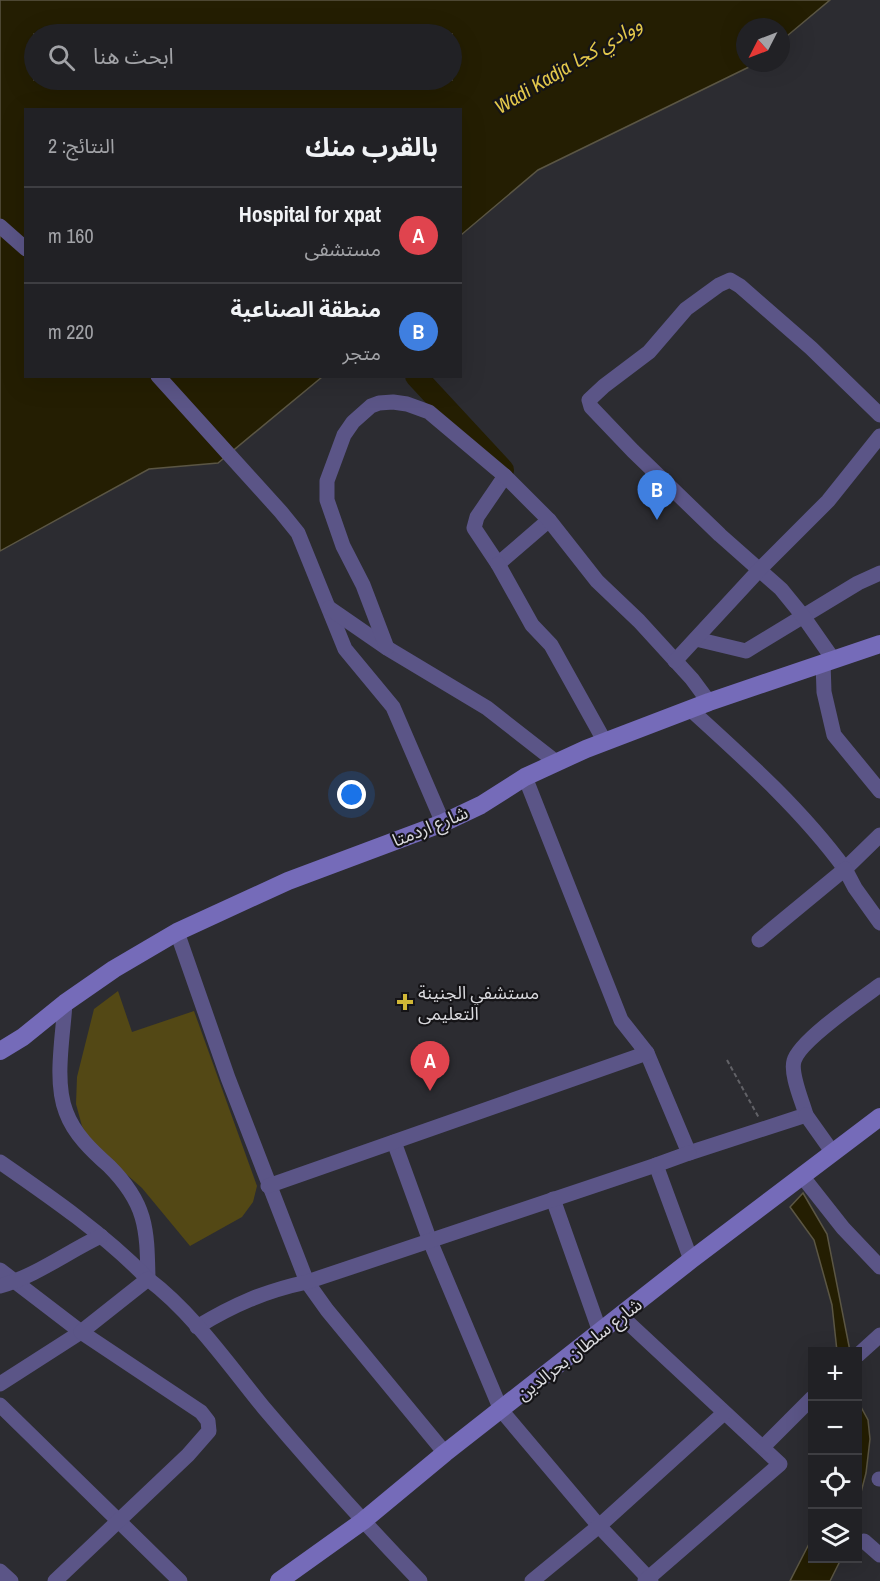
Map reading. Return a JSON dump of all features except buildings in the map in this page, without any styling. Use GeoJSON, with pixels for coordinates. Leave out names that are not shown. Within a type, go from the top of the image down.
{"type":"FeatureCollection","features":[{"type":"Feature","properties":{"kind":"main road","name":"شارع اردمتا"},"geometry":{"type":"LineString","coordinates":[[0,1051],[23,1037],[65,1003],[129,959],[177,932],[288,881],[443,823],[481,805],[525,777],[556,762],[709,702],[880,644]]}},
{"type":"Feature","properties":{"kind":"main road","name":"شارع سلطان بحرالدين"},"geometry":{"type":"LineString","coordinates":[[279,1581],[363,1521],[445,1453],[691,1260],[880,1118]]}},
{"type":"Feature","properties":{"kind":"street"},"geometry":{"type":"LineString","coordinates":[[0,226],[24,247]]}},
{"type":"Feature","properties":{"kind":"street"},"geometry":{"type":"LineString","coordinates":[[880,415],[811,348],[740,286],[730,280],[719,285],[686,309],[649,352],[604,386],[590,400],[591,408],[633,451],[720,535],[781,589],[803,616],[828,661],[824,692],[834,735],[880,791]]}},
{"type":"Feature","properties":{"kind":"street"},"geometry":{"type":"LineString","coordinates":[[160,378],[298,533],[345,650],[393,707],[443,823]]}},
{"type":"Feature","properties":{"kind":"street"},"geometry":{"type":"LineString","coordinates":[[387,648],[363,585],[343,546],[327,500],[327,481],[344,435],[353,422],[370,406],[379,403],[407,404],[429,412],[505,476],[549,520],[597,581],[639,621],[692,679],[709,702]]}},
{"type":"Feature","properties":{"kind":"street"},"geometry":{"type":"LineString","coordinates":[[675,661],[760,569],[828,501],[880,436]]}},
{"type":"Feature","properties":{"kind":"street"},"geometry":{"type":"LineString","coordinates":[[505,476],[477,517],[474,528],[498,564],[532,625],[551,645],[605,742]]}},
{"type":"Feature","properties":{"kind":"street"},"geometry":{"type":"LineString","coordinates":[[498,564],[549,520]]}},
{"type":"Feature","properties":{"kind":"street"},"geometry":{"type":"LineString","coordinates":[[696,639],[746,651],[858,583],[880,573]]}},
{"type":"Feature","properties":{"kind":"street"},"geometry":{"type":"LineString","coordinates":[[329,608],[387,648],[487,708],[556,762]]}},
{"type":"Feature","properties":{"kind":"street"},"geometry":{"type":"LineString","coordinates":[[692,710],[739,754],[828,846],[880,923]]}},
{"type":"Feature","properties":{"kind":"street"},"geometry":{"type":"LineString","coordinates":[[525,777],[621,1020],[647,1053],[688,1153]]}},
{"type":"Feature","properties":{"kind":"street"},"geometry":{"type":"LineString","coordinates":[[759,940],[844,869],[880,835]]}},
{"type":"Feature","properties":{"kind":"street"},"geometry":{"type":"LineString","coordinates":[[177,932],[228,1078],[306,1282],[445,1453]]}},
{"type":"Feature","properties":{"kind":"street"},"geometry":{"type":"LineString","coordinates":[[833,1153],[807,1115],[793,1070],[794,1060],[813,1037],[880,985]]}},
{"type":"Feature","properties":{"kind":"street"},"geometry":{"type":"LineString","coordinates":[[65,1003],[60,1091],[67,1114],[77,1133],[115,1172],[139,1206],[147,1237],[148,1279]]}},
{"type":"Feature","properties":{"kind":"street"},"geometry":{"type":"LineString","coordinates":[[268,1186],[647,1053]]}},
{"type":"Feature","properties":{"kind":"street"},"geometry":{"type":"LineString","coordinates":[[197,1327],[230,1307],[263,1293],[306,1282],[807,1115]]}},
{"type":"Feature","properties":{"kind":"street"},"geometry":{"type":"LineString","coordinates":[[394,1142],[430,1241],[501,1410],[648,1580],[780,1464],[621,1316]]}},
{"type":"Feature","properties":{"kind":"street"},"geometry":{"type":"LineString","coordinates":[[0,1162],[101,1236],[161,1289],[197,1327],[305,1456],[420,1581]]}},
{"type":"Feature","properties":{"kind":"street"},"geometry":{"type":"LineString","coordinates":[[656,1166],[691,1260]]}},
{"type":"Feature","properties":{"kind":"street"},"geometry":{"type":"LineString","coordinates":[[802,1176],[843,1228],[880,1268]]}},
{"type":"Feature","properties":{"kind":"street"},"geometry":{"type":"LineString","coordinates":[[553,1199],[600,1332]]}},
{"type":"Feature","properties":{"kind":"street"},"geometry":{"type":"LineString","coordinates":[[0,1286],[17,1282],[101,1236]]}},
{"type":"Feature","properties":{"kind":"street"},"geometry":{"type":"LineString","coordinates":[[0,1270],[81,1332],[201,1412],[210,1426],[205,1437],[188,1455],[55,1581]]}},
{"type":"Feature","properties":{"kind":"street"},"geometry":{"type":"LineString","coordinates":[[0,1384],[81,1332],[148,1279]]}},
{"type":"Feature","properties":{"kind":"street"},"geometry":{"type":"LineString","coordinates":[[862,1351],[880,1335]]}},
{"type":"Feature","properties":{"kind":"street"},"geometry":{"type":"LineString","coordinates":[[763,1448],[810,1401]]}},
{"type":"Feature","properties":{"kind":"street"},"geometry":{"type":"LineString","coordinates":[[0,1405],[180,1581]]}},
{"type":"Feature","properties":{"kind":"street"},"geometry":{"type":"LineString","coordinates":[[532,1581],[599,1526],[724,1413]]}},
{"type":"Feature","properties":{"kind":"street"},"geometry":{"type":"LineString","coordinates":[[864,1541],[880,1555]]}},
{"type":"Feature","properties":{"kind":"street"},"geometry":{"type":"LineString","coordinates":[[0,1571],[11,1581]]}},
{"type":"Feature","properties":{"kind":"path"},"geometry":{"type":"LineString","coordinates":[[727,1060],[765,1128]]}},
{"type":"Feature","properties":{"kind":"shaded area"},"geometry":{"type":"Polygon","coordinates":[[[118,991],[132,1032],[194,1011],[257,1186],[253,1202],[242,1217],[190,1246],[142,1188],[92,1144],[82,1126],[76,1104],[77,1077],[94,1009],[118,991]]]}},
{"type":"Feature","properties":{"kind":"water","name":"Wadi Kadja ووادي كجا"},"geometry":{"type":"Polygon","coordinates":[[[0,0],[830,0],[790,33],[790,18],[736,18],[736,72],[739,72],[538,170],[462,234],[462,108],[24,108],[24,378],[321,378],[218,463],[149,469],[0,551],[0,0]]]}},
{"type":"Feature","properties":{"kind":"water"},"geometry":{"type":"Polygon","coordinates":[[[803,1193],[827,1234],[849,1347],[837,1347],[832,1305],[814,1240],[790,1207],[803,1193]]]}},
{"type":"Feature","properties":{"kind":"water"},"geometry":{"type":"Polygon","coordinates":[[[862,1409],[868,1420],[870,1439],[862,1488],[862,1409]]]}},
{"type":"Feature","properties":{"kind":"water"},"geometry":{"type":"Polygon","coordinates":[[[808,1546],[808,1563],[839,1563],[830,1581],[790,1581],[808,1546]]]}},
{"type":"Feature","properties":{"kind":"waterway"},"geometry":{"type":"LineString","coordinates":[[418,378],[503,470]]}},
{"type":"Feature","properties":{"kind":"place","name":"منطقة الصناعية"},"geometry":{"type":"Point","coordinates":[657,520]}},
{"type":"Feature","properties":{"kind":"place","name":"مستشفي الجنينة التعليمى"},"geometry":{"type":"Point","coordinates":[405,1002]}},
{"type":"Feature","properties":{"kind":"place","name":"Hospital for xpat"},"geometry":{"type":"Point","coordinates":[430,1091]}}]}
